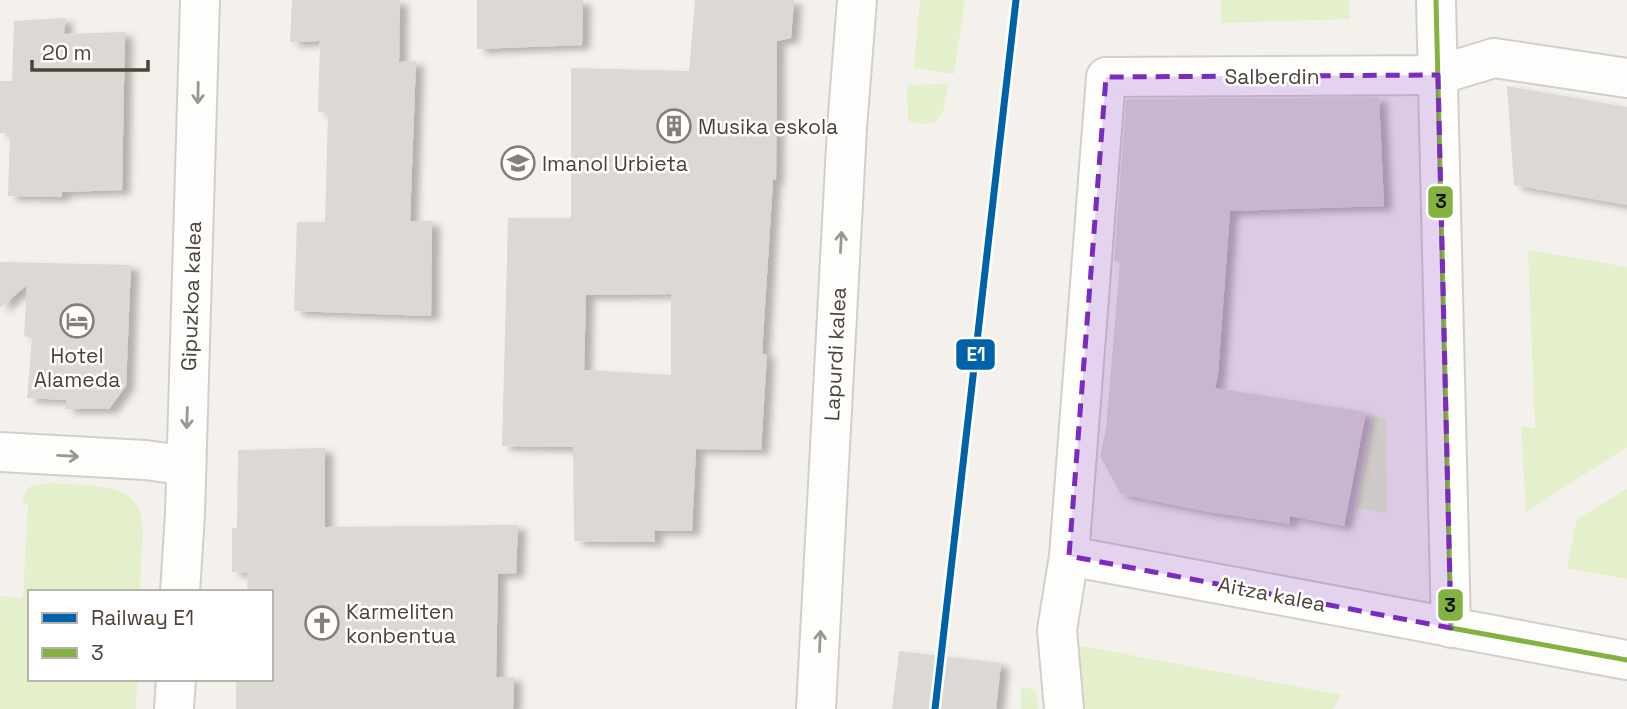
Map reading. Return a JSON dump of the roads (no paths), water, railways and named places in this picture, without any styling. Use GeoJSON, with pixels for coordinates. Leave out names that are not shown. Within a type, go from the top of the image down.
{"type":"FeatureCollection","features":[{"type":"Feature","properties":{"kind":"street","name":"Gipuzkoa kalea"},"geometry":{"type":"LineString","coordinates":[[180,590],[200,0]]}},
{"type":"Feature","properties":{"kind":"street","name":"Lapurdi kalea"},"geometry":{"type":"LineString","coordinates":[[816,709],[847,128],[857,0]]}},
{"type":"Feature","properties":{"kind":"street"},"geometry":{"type":"LineString","coordinates":[[1436,0],[1451,628]]}},
{"type":"Feature","properties":{"kind":"street","name":"Salberdin"},"geometry":{"type":"LineString","coordinates":[[1069,556],[1106,77],[1438,75],[1494,58],[1627,78]]}},
{"type":"Feature","properties":{"kind":"street"},"geometry":{"type":"LineString","coordinates":[[0,452],[145,460],[185,468]]}},
{"type":"Feature","properties":{"kind":"street"},"geometry":{"type":"LineString","coordinates":[[1064,709],[1057,630],[1069,556]]}},
{"type":"Feature","properties":{"kind":"street","name":"Aitza kalea"},"geometry":{"type":"LineString","coordinates":[[1069,556],[1627,660]]}},
{"type":"Feature","properties":{"kind":"street"},"geometry":{"type":"LineString","coordinates":[[174,709],[176,681]]}},
{"type":"Feature","properties":{"kind":"rail line","name":"E1"},"geometry":{"type":"LineString","coordinates":[[935,709],[1016,0]]}},
{"type":"Feature","properties":{"kind":"place","name":"Musika eskola"},"geometry":{"type":"Point","coordinates":[674,126]}},
{"type":"Feature","properties":{"kind":"place","name":"Imanol Urbieta"},"geometry":{"type":"Point","coordinates":[518,163]}},
{"type":"Feature","properties":{"kind":"place","name":"Hotel Alameda"},"geometry":{"type":"Point","coordinates":[77,321]}},
{"type":"Feature","properties":{"kind":"place","name":"Karmeliten konbentua"},"geometry":{"type":"Point","coordinates":[322,623]}}]}
